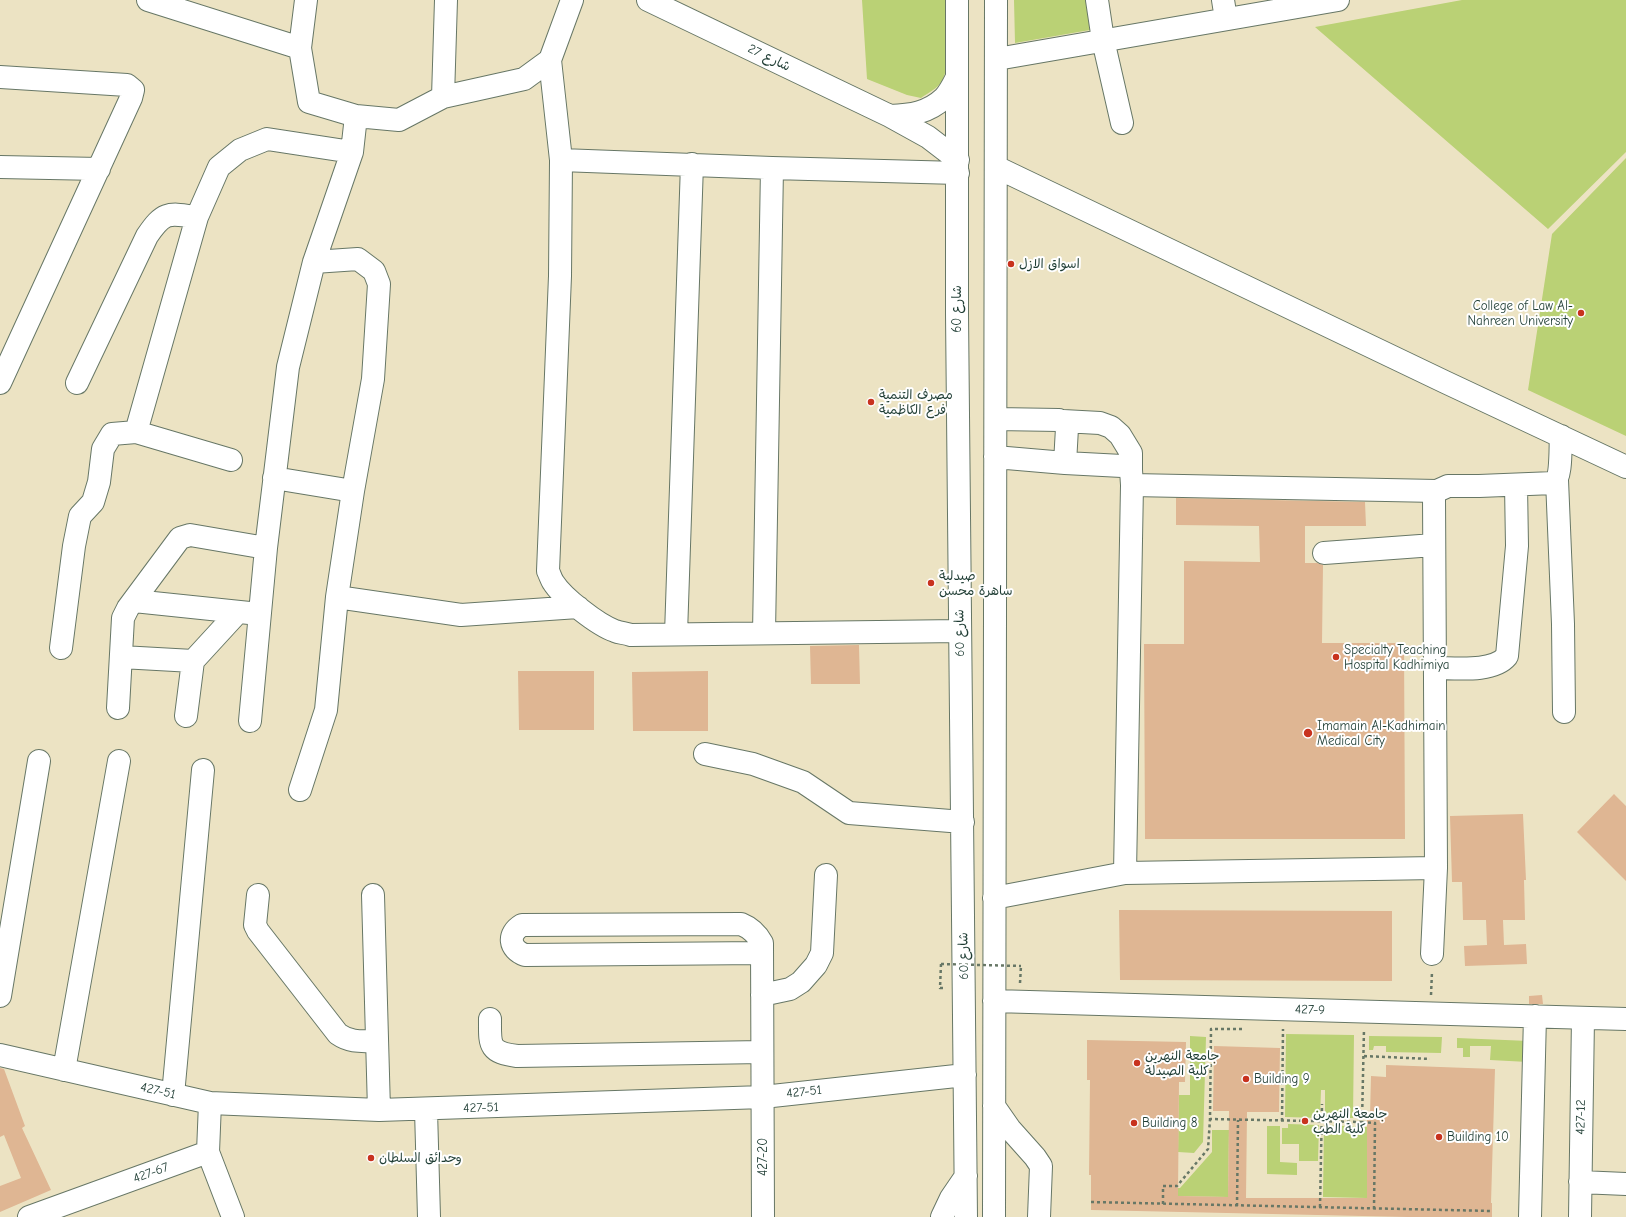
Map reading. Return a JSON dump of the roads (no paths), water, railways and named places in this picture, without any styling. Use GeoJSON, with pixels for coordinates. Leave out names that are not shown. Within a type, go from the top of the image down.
{"type":"FeatureCollection","features":[{"type":"Feature","properties":{"kind":"street"},"geometry":{"type":"LineString","coordinates":[[148,0],[300,48]]}},
{"type":"Feature","properties":{"kind":"street"},"geometry":{"type":"LineString","coordinates":[[306,0],[300,48],[309,102],[356,116],[399,120],[443,97],[524,79],[550,60]]}},
{"type":"Feature","properties":{"kind":"street"},"geometry":{"type":"LineString","coordinates":[[443,97],[446,0]]}},
{"type":"Feature","properties":{"kind":"street"},"geometry":{"type":"LineString","coordinates":[[572,0],[550,60],[561,160],[560,276],[548,571],[553,582],[560,591],[578,607],[603,626],[631,635],[960,631]]}},
{"type":"Feature","properties":{"kind":"street","name":"شارع 27"},"geometry":{"type":"LineString","coordinates":[[648,0],[890,116],[928,137],[958,166]]}},
{"type":"Feature","properties":{"kind":"street","name":"شارع 60"},"geometry":{"type":"LineString","coordinates":[[957,0],[957,314],[966,1217]]}},
{"type":"Feature","properties":{"kind":"street"},"geometry":{"type":"LineString","coordinates":[[994,1217],[996,0]]}},
{"type":"Feature","properties":{"kind":"street"},"geometry":{"type":"LineString","coordinates":[[1097,0],[1103,40],[1122,123]]}},
{"type":"Feature","properties":{"kind":"street"},"geometry":{"type":"LineString","coordinates":[[997,59],[1103,40],[1225,10],[1338,0]]}},
{"type":"Feature","properties":{"kind":"street"},"geometry":{"type":"LineString","coordinates":[[0,77],[127,85],[133,90],[131,98],[0,383]]}},
{"type":"Feature","properties":{"kind":"street"},"geometry":{"type":"LineString","coordinates":[[890,116],[913,114],[928,109],[944,98],[956,79]]}},
{"type":"Feature","properties":{"kind":"street"},"geometry":{"type":"LineString","coordinates":[[250,721],[249,613],[266,548],[288,367],[314,262],[352,152],[356,116]]}},
{"type":"Feature","properties":{"kind":"street"},"geometry":{"type":"LineString","coordinates":[[136,432],[197,217],[219,167],[240,150],[267,139],[352,152]]}},
{"type":"Feature","properties":{"kind":"street"},"geometry":{"type":"LineString","coordinates":[[561,160],[772,168],[958,166]]}},
{"type":"Feature","properties":{"kind":"street"},"geometry":{"type":"LineString","coordinates":[[676,634],[692,164]]}},
{"type":"Feature","properties":{"kind":"street"},"geometry":{"type":"LineString","coordinates":[[0,167],[98,169]]}},
{"type":"Feature","properties":{"kind":"street"},"geometry":{"type":"LineString","coordinates":[[764,633],[772,168]]}},
{"type":"Feature","properties":{"kind":"street"},"geometry":{"type":"LineString","coordinates":[[996,168],[1626,467]]}},
{"type":"Feature","properties":{"kind":"street"},"geometry":{"type":"LineString","coordinates":[[77,383],[147,236],[157,221],[166,215],[174,214],[197,217]]}},
{"type":"Feature","properties":{"kind":"street"},"geometry":{"type":"LineString","coordinates":[[300,790],[326,710],[338,597],[353,491],[373,379],[379,284],[374,270],[358,260],[314,262]]}},
{"type":"Feature","properties":{"kind":"street"},"geometry":{"type":"LineString","coordinates":[[996,419],[1059,420],[1100,423],[1111,427],[1120,435],[1131,453],[1125,874]]}},
{"type":"Feature","properties":{"kind":"street"},"geometry":{"type":"LineString","coordinates":[[1063,421],[1067,428],[1065,463]]}},
{"type":"Feature","properties":{"kind":"street"},"geometry":{"type":"LineString","coordinates":[[61,648],[74,546],[80,516],[93,502],[98,482],[103,449],[112,434],[136,432],[231,460]]}},
{"type":"Feature","properties":{"kind":"street"},"geometry":{"type":"LineString","coordinates":[[1561,436],[1557,480],[1563,624],[1564,712]]}},
{"type":"Feature","properties":{"kind":"street"},"geometry":{"type":"LineString","coordinates":[[995,458],[1122,466],[1131,477],[1436,491],[1448,486],[1550,484],[1557,480]]}},
{"type":"Feature","properties":{"kind":"street"},"geometry":{"type":"LineString","coordinates":[[274,478],[353,491]]}},
{"type":"Feature","properties":{"kind":"street"},"geometry":{"type":"LineString","coordinates":[[1435,668],[1480,668],[1503,661],[1507,656],[1516,546],[1516,485]]}},
{"type":"Feature","properties":{"kind":"street"},"geometry":{"type":"LineString","coordinates":[[1432,954],[1436,868],[1434,496],[1436,491]]}},
{"type":"Feature","properties":{"kind":"street"},"geometry":{"type":"LineString","coordinates":[[118,708],[123,618],[180,538],[190,535],[266,548]]}},
{"type":"Feature","properties":{"kind":"street"},"geometry":{"type":"LineString","coordinates":[[1324,552],[1434,545]]}},
{"type":"Feature","properties":{"kind":"street"},"geometry":{"type":"LineString","coordinates":[[338,597],[461,614],[578,607]]}},
{"type":"Feature","properties":{"kind":"street"},"geometry":{"type":"LineString","coordinates":[[134,601],[249,613]]}},
{"type":"Feature","properties":{"kind":"street"},"geometry":{"type":"LineString","coordinates":[[186,716],[193,661],[249,613]]}},
{"type":"Feature","properties":{"kind":"street"},"geometry":{"type":"LineString","coordinates":[[121,657],[193,661]]}},
{"type":"Feature","properties":{"kind":"street"},"geometry":{"type":"LineString","coordinates":[[705,754],[753,764],[803,782],[849,813],[963,822]]}},
{"type":"Feature","properties":{"kind":"street"},"geometry":{"type":"LineString","coordinates":[[64,1070],[118,761]]}},
{"type":"Feature","properties":{"kind":"street"},"geometry":{"type":"LineString","coordinates":[[0,996],[39,762]]}},
{"type":"Feature","properties":{"kind":"street"},"geometry":{"type":"LineString","coordinates":[[173,1095],[204,770]]}},
{"type":"Feature","properties":{"kind":"street"},"geometry":{"type":"LineString","coordinates":[[994,898],[1125,874],[1436,868]]}},
{"type":"Feature","properties":{"kind":"street"},"geometry":{"type":"LineString","coordinates":[[762,995],[790,989],[801,982],[816,965],[822,953],[826,875]]}},
{"type":"Feature","properties":{"kind":"street"},"geometry":{"type":"LineString","coordinates":[[373,895],[379,1110]]}},
{"type":"Feature","properties":{"kind":"street"},"geometry":{"type":"LineString","coordinates":[[258,896],[255,925],[258,931],[338,1034],[345,1039],[354,1041],[377,1041]]}},
{"type":"Feature","properties":{"kind":"street","name":"427-20"},"geometry":{"type":"LineString","coordinates":[[762,953],[525,955],[519,952],[513,945],[512,936],[516,929],[522,925],[741,924],[749,927],[758,936],[762,943],[763,1217]]}},
{"type":"Feature","properties":{"kind":"street","name":"427-9"},"geometry":{"type":"LineString","coordinates":[[994,1001],[1626,1019]]}},
{"type":"Feature","properties":{"kind":"street"},"geometry":{"type":"LineString","coordinates":[[1530,1217],[1535,1016]]}},
{"type":"Feature","properties":{"kind":"street","name":"427-12"},"geometry":{"type":"LineString","coordinates":[[1580,1217],[1583,1018]]}},
{"type":"Feature","properties":{"kind":"street"},"geometry":{"type":"LineString","coordinates":[[490,1019],[490,1042],[494,1048],[503,1054],[516,1056],[762,1052]]}},
{"type":"Feature","properties":{"kind":"street","name":"427-51"},"geometry":{"type":"LineString","coordinates":[[0,1056],[210,1103],[379,1110],[426,1110],[763,1097],[965,1075]]}},
{"type":"Feature","properties":{"kind":"street"},"geometry":{"type":"LineString","coordinates":[[210,1103],[208,1152],[232,1217]]}},
{"type":"Feature","properties":{"kind":"street"},"geometry":{"type":"LineString","coordinates":[[994,1106],[1010,1129],[1041,1166],[1039,1217]]}},
{"type":"Feature","properties":{"kind":"street"},"geometry":{"type":"LineString","coordinates":[[426,1110],[428,1217]]}},
{"type":"Feature","properties":{"kind":"street","name":"427-67"},"geometry":{"type":"LineString","coordinates":[[29,1217],[208,1152]]}},
{"type":"Feature","properties":{"kind":"street"},"geometry":{"type":"LineString","coordinates":[[942,1217],[951,1198],[966,1176]]}},
{"type":"Feature","properties":{"kind":"street"},"geometry":{"type":"LineString","coordinates":[[1580,1182],[1626,1184]]}},
{"type":"Feature","properties":{"kind":"place","name":"اسواق الازل"},"geometry":{"type":"Point","coordinates":[1011,264]}},
{"type":"Feature","properties":{"kind":"place","name":"College of Law Al- Nahreen University"},"geometry":{"type":"Point","coordinates":[1581,313]}},
{"type":"Feature","properties":{"kind":"place","name":"مصرف التنمية فرع الكاظمية"},"geometry":{"type":"Point","coordinates":[871,402]}},
{"type":"Feature","properties":{"kind":"place","name":"صيدلية ساهرة محسن"},"geometry":{"type":"Point","coordinates":[931,583]}},
{"type":"Feature","properties":{"kind":"place","name":"Specialty Teaching Hospital Kadhimiya"},"geometry":{"type":"Point","coordinates":[1336,657]}},
{"type":"Feature","properties":{"kind":"place","name":"Imamain Al-Kadhimain Medical City"},"geometry":{"type":"Point","coordinates":[1308,733]}},
{"type":"Feature","properties":{"kind":"place","name":"جامعة النهرين كلية الصيدلة"},"geometry":{"type":"Point","coordinates":[1137,1063]}},
{"type":"Feature","properties":{"kind":"place","name":"Building 9"},"geometry":{"type":"Point","coordinates":[1246,1079]}},
{"type":"Feature","properties":{"kind":"place","name":"جامعة النهرين كلية الطب"},"geometry":{"type":"Point","coordinates":[1305,1121]}},
{"type":"Feature","properties":{"kind":"place","name":"Building 8"},"geometry":{"type":"Point","coordinates":[1134,1123]}},
{"type":"Feature","properties":{"kind":"place","name":"Building 10"},"geometry":{"type":"Point","coordinates":[1439,1137]}},
{"type":"Feature","properties":{"kind":"place","name":"وحدائق السلطان"},"geometry":{"type":"Point","coordinates":[371,1158]}}]}
